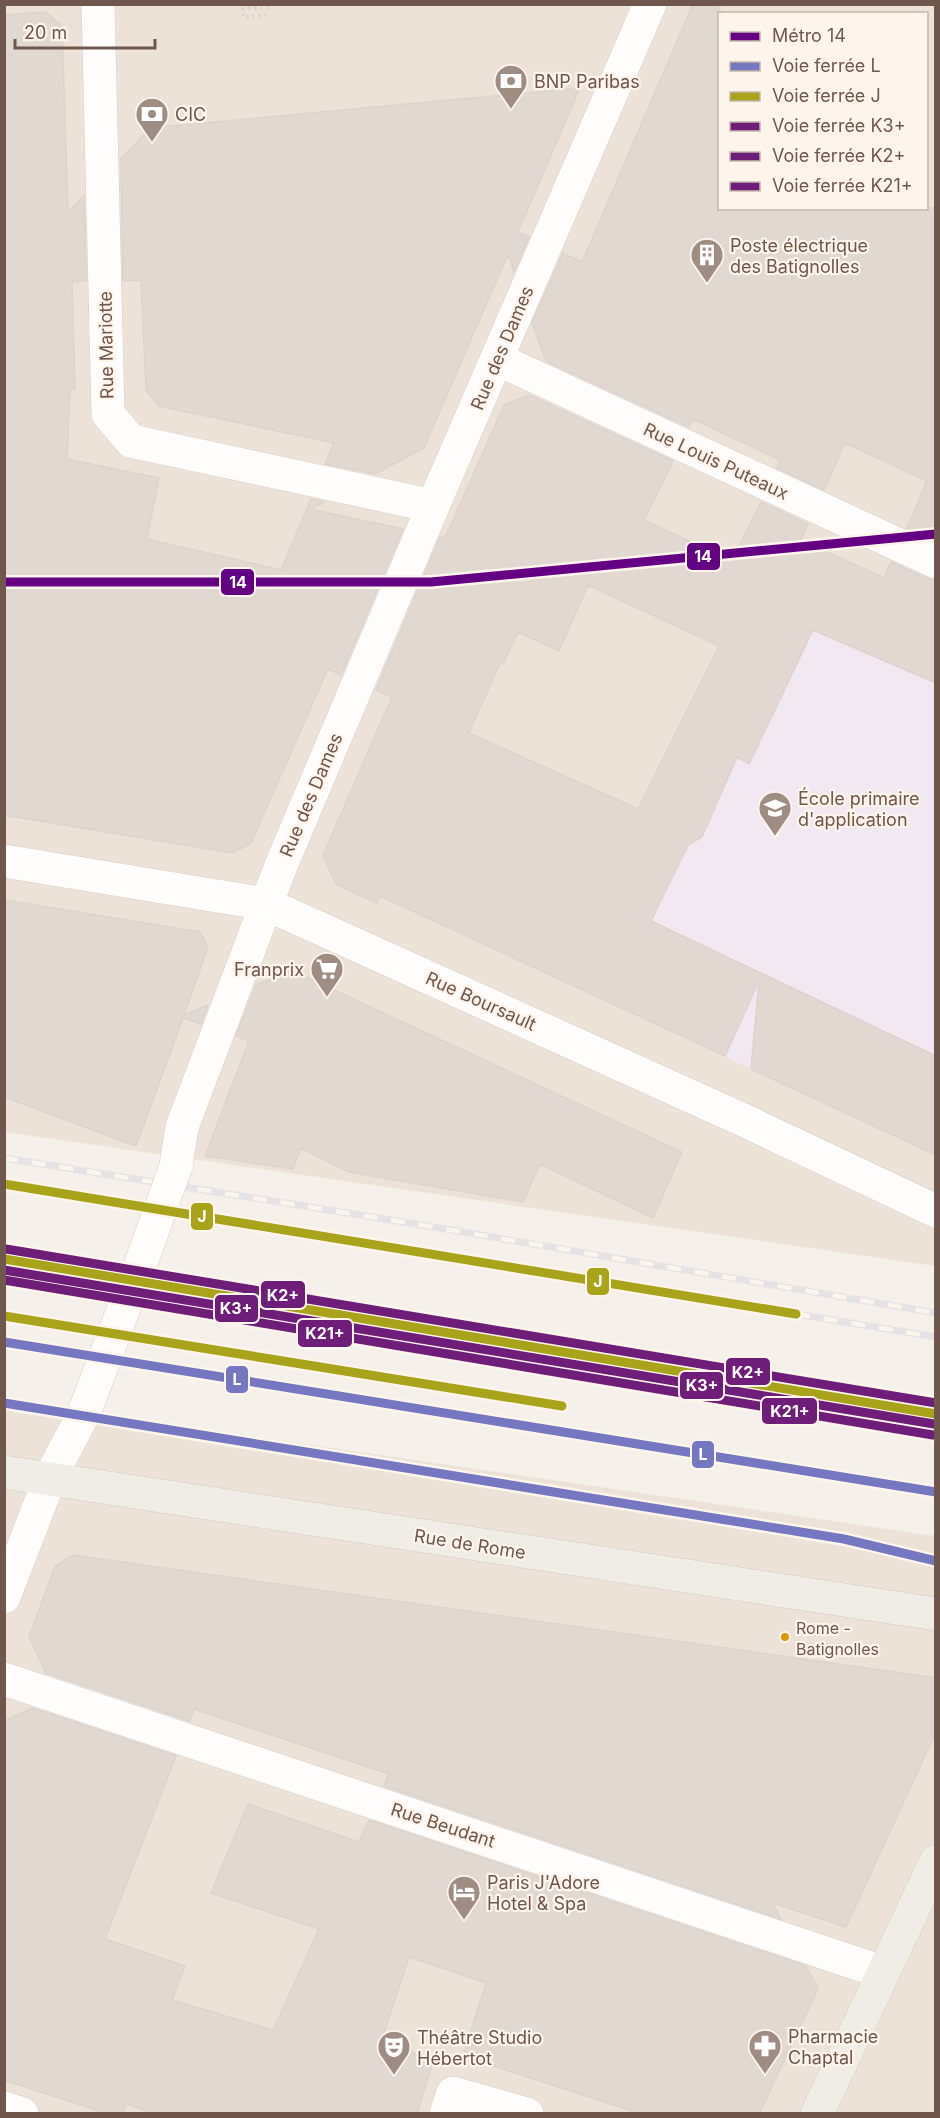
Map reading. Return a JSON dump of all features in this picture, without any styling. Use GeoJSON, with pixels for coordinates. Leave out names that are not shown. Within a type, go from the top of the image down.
{"type":"FeatureCollection","features":[{"type":"Feature","properties":{"kind":"main road","name":"Rue de Rome"},"geometry":{"type":"LineString","coordinates":[[4,1472],[936,1614]]}},
{"type":"Feature","properties":{"kind":"main road"},"geometry":{"type":"LineString","coordinates":[[817,2114],[936,1861]]}},
{"type":"Feature","properties":{"kind":"street","name":"Rue Mariotte"},"geometry":{"type":"LineString","coordinates":[[98,4],[108,414],[131,441],[433,506]]}},
{"type":"Feature","properties":{"kind":"street","name":"Rue des Dames"},"geometry":{"type":"LineString","coordinates":[[4,1598],[50,1478],[84,1413],[138,1271],[176,1166],[182,1126],[266,904],[433,506],[650,4]]}},
{"type":"Feature","properties":{"kind":"street","name":"Rue Louis Puteaux"},"geometry":{"type":"LineString","coordinates":[[497,360],[936,562]]}},
{"type":"Feature","properties":{"kind":"street","name":"Rue Boursault"},"geometry":{"type":"LineString","coordinates":[[4,861],[266,904],[741,1119],[936,1211]]}},
{"type":"Feature","properties":{"kind":"street","name":"Rue Beudant"},"geometry":{"type":"LineString","coordinates":[[4,1679],[882,1972]]}},
{"type":"Feature","properties":{"kind":"street"},"geometry":{"type":"LineString","coordinates":[[446,2114],[453,2092],[527,2114]]}},
{"type":"Feature","properties":{"kind":"street"},"geometry":{"type":"LineString","coordinates":[[4,2108],[22,2114]]}},
{"type":"Feature","properties":{"kind":"path"},"geometry":{"type":"LineString","coordinates":[[268,7],[243,9],[244,17],[268,15]]}},
{"type":"Feature","properties":{"kind":"shaded area"},"geometry":{"type":"Polygon","coordinates":[[[5,5],[935,5],[935,1266],[5,1132],[5,5]]]}},
{"type":"Feature","properties":{"kind":"shaded area","name":"École primaire d'application"},"geometry":{"type":"Polygon","coordinates":[[[775,528],[935,602],[935,1155],[550,975],[630,806],[650,814],[674,767],[662,759],[775,528]]]}},
{"type":"Feature","properties":{"kind":"shaded area"},"geometry":{"type":"Polygon","coordinates":[[[4,1400],[935,1536],[935,2113],[5,2113],[4,1400]]]}},
{"type":"Feature","properties":{"kind":"building"},"geometry":{"type":"Polygon","coordinates":[[[693,4],[720,4],[720,12],[718,12],[718,210],[928,210],[928,208],[936,208],[936,541],[907,528],[927,481],[845,443],[824,490],[777,468],[780,460],[693,419],[689,427],[546,361],[532,323],[563,253],[582,262],[693,4]]]}},
{"type":"Feature","properties":{"kind":"building"},"geometry":{"type":"Polygon","coordinates":[[[46,12],[62,26],[68,212],[84,196],[86,281],[72,282],[75,389],[70,389],[67,459],[159,478],[147,539],[281,570],[311,499],[324,502],[310,509],[403,529],[341,675],[328,669],[251,843],[233,853],[4,815],[4,15],[46,12]]]}},
{"type":"Feature","properties":{"kind":"building"},"geometry":{"type":"Polygon","coordinates":[[[580,88],[518,232],[529,237],[514,272],[508,254],[424,448],[375,474],[325,464],[334,443],[159,406],[146,390],[141,280],[123,281],[121,159],[150,128],[580,88]]]}},
{"type":"Feature","properties":{"kind":"building"},"geometry":{"type":"Polygon","coordinates":[[[529,395],[673,461],[644,520],[732,561],[761,502],[808,524],[801,540],[884,578],[891,562],[928,579],[936,580],[936,683],[813,630],[749,764],[737,757],[702,837],[688,845],[651,921],[936,1056],[936,1155],[751,1069],[759,981],[725,1056],[380,896],[376,903],[336,884],[323,855],[392,697],[376,690],[440,537],[445,538],[504,405],[529,395]],[[588,585],[559,651],[518,632],[503,664],[500,663],[469,733],[638,809],[719,646],[588,585]]]}},
{"type":"Feature","properties":{"kind":"building"},"geometry":{"type":"Polygon","coordinates":[[[4,900],[200,932],[208,947],[184,1015],[208,1005],[201,1024],[183,1018],[136,1146],[4,1097],[4,900]]]}},
{"type":"Feature","properties":{"kind":"building"},"geometry":{"type":"Polygon","coordinates":[[[291,970],[682,1152],[653,1218],[540,1164],[523,1202],[349,1172],[301,1148],[293,1169],[205,1156],[249,1041],[236,1036],[256,985],[291,970]]]}},
{"type":"Feature","properties":{"kind":"building"},"geometry":{"type":"Polygon","coordinates":[[[73,1555],[936,1678],[936,1732],[846,1927],[773,1903],[781,1919],[384,1786],[389,1774],[194,1709],[190,1721],[46,1673],[29,1637],[55,1566],[73,1555]]]}},
{"type":"Feature","properties":{"kind":"building"},"geometry":{"type":"Polygon","coordinates":[[[32,1708],[176,1756],[105,1939],[185,1966],[172,2000],[273,2030],[319,1929],[211,1893],[248,1804],[359,1842],[369,1820],[806,1966],[818,1989],[759,2114],[641,2114],[463,2056],[486,1983],[409,1957],[381,2042],[434,2059],[417,2114],[156,2114],[126,2104],[123,2114],[108,2114],[4,2080],[4,1721],[32,1708]]]}},
{"type":"Feature","properties":{"kind":"railway"},"geometry":{"type":"LineString","coordinates":[[4,1158],[422,1225],[936,1313]]}},
{"type":"Feature","properties":{"kind":"railway"},"geometry":{"type":"LineString","coordinates":[[796,1314],[936,1337]]}},
{"type":"Feature","properties":{"kind":"metro line","name":"14"},"geometry":{"type":"LineString","coordinates":[[4,582],[431,582],[936,534]]}},
{"type":"Feature","properties":{"kind":"rail line","name":"J"},"geometry":{"type":"LineString","coordinates":[[4,1184],[796,1314]]}},
{"type":"Feature","properties":{"kind":"rail line","name":"K2+"},"geometry":{"type":"LineString","coordinates":[[6,1249],[936,1403]]}},
{"type":"Feature","properties":{"kind":"rail line","name":"J"},"geometry":{"type":"LineString","coordinates":[[4,1259],[936,1414]]}},
{"type":"Feature","properties":{"kind":"rail line","name":"K3+"},"geometry":{"type":"LineString","coordinates":[[4,1270],[934,1424]]}},
{"type":"Feature","properties":{"kind":"rail line","name":"K21+"},"geometry":{"type":"LineString","coordinates":[[4,1280],[933,1435]]}},
{"type":"Feature","properties":{"kind":"rail line","name":"J"},"geometry":{"type":"LineString","coordinates":[[4,1316],[562,1406]]}},
{"type":"Feature","properties":{"kind":"rail line","name":"L"},"geometry":{"type":"LineString","coordinates":[[4,1342],[936,1492]]}},
{"type":"Feature","properties":{"kind":"rail line","name":"L"},"geometry":{"type":"LineString","coordinates":[[4,1403],[844,1539],[936,1561]]}},
{"type":"Feature","properties":{"kind":"place","name":"BNP Paribas"},"geometry":{"type":"Point","coordinates":[511,110]}},
{"type":"Feature","properties":{"kind":"place","name":"CIC"},"geometry":{"type":"Point","coordinates":[152,143]}},
{"type":"Feature","properties":{"kind":"place","name":"Poste électrique des Batignolles"},"geometry":{"type":"Point","coordinates":[707,284]}},
{"type":"Feature","properties":{"kind":"place","name":"École primaire d'application"},"geometry":{"type":"Point","coordinates":[775,837]}},
{"type":"Feature","properties":{"kind":"place","name":"Franprix"},"geometry":{"type":"Point","coordinates":[327,998]}},
{"type":"Feature","properties":{"kind":"place","name":"Rome - Batignolles"},"geometry":{"type":"Point","coordinates":[785,1637]}},
{"type":"Feature","properties":{"kind":"place","name":"Paris J'Adore Hotel & Spa"},"geometry":{"type":"Point","coordinates":[464,1921]}},
{"type":"Feature","properties":{"kind":"place","name":"Pharmacie Chaptal"},"geometry":{"type":"Point","coordinates":[765,2075]}},
{"type":"Feature","properties":{"kind":"place","name":"Théâtre Studio Hébertot"},"geometry":{"type":"Point","coordinates":[394,2076]}}]}
